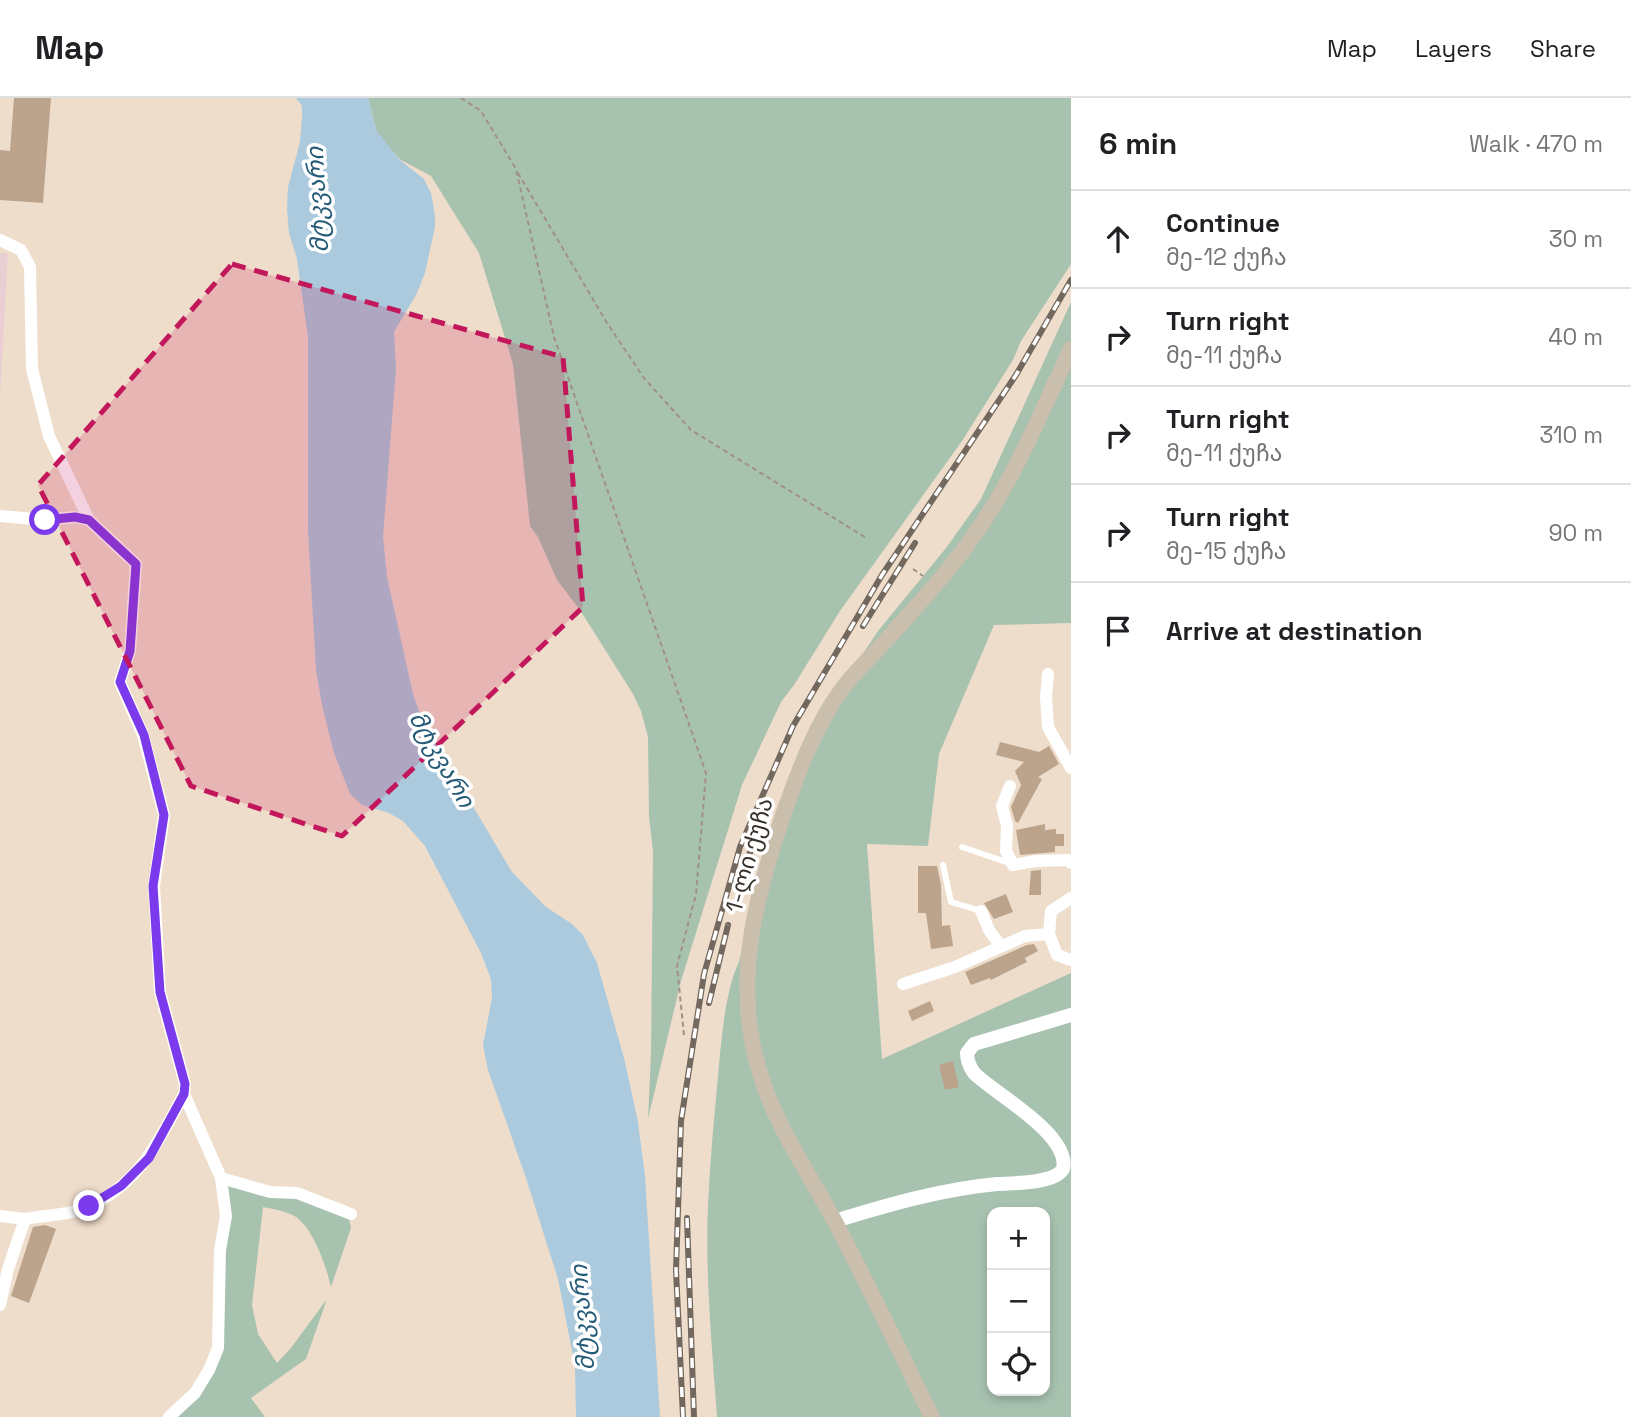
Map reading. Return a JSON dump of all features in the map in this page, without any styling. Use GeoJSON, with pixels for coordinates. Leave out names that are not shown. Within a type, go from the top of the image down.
{"type":"FeatureCollection","features":[{"type":"Feature","properties":{"kind":"main road","name":"1-ლი ქუჩა"},"geometry":{"type":"LineString","coordinates":[[932,1417],[835,1221],[769,1102],[757,1063],[746,984],[749,943],[757,899],[794,784],[816,733],[841,690],[935,586],[971,540],[1006,485],[1071,349]]}},
{"type":"Feature","properties":{"kind":"street"},"geometry":{"type":"LineString","coordinates":[[0,240],[21,250],[30,267],[32,369],[49,436],[89,520],[136,564],[130,651],[120,682],[144,735],[164,815],[153,886],[160,992],[184,1089],[222,1178],[226,1216],[220,1250],[218,1348],[195,1393],[169,1417]]}},
{"type":"Feature","properties":{"kind":"street"},"geometry":{"type":"LineString","coordinates":[[0,516],[45,520],[75,517],[89,520]]}},
{"type":"Feature","properties":{"kind":"street"},"geometry":{"type":"LineString","coordinates":[[1048,674],[1048,727],[1071,768]]}},
{"type":"Feature","properties":{"kind":"street"},"geometry":{"type":"LineString","coordinates":[[1010,786],[1002,806],[1007,826],[1006,851],[1013,865],[1035,861],[1068,860],[1071,863]]}},
{"type":"Feature","properties":{"kind":"street"},"geometry":{"type":"LineString","coordinates":[[1071,898],[1052,911],[1049,933],[1057,955],[1071,960]]}},
{"type":"Feature","properties":{"kind":"street"},"geometry":{"type":"LineString","coordinates":[[981,911],[989,930],[1000,945]]}},
{"type":"Feature","properties":{"kind":"street"},"geometry":{"type":"LineString","coordinates":[[903,984],[955,967],[1025,936],[1049,933]]}},
{"type":"Feature","properties":{"kind":"street"},"geometry":{"type":"LineString","coordinates":[[835,1221],[975,1186],[1054,1177],[1062,1170],[1065,1161],[1064,1149],[1051,1131],[1032,1113],[975,1074],[967,1063],[967,1053],[974,1044],[1071,1015]]}},
{"type":"Feature","properties":{"kind":"street"},"geometry":{"type":"LineString","coordinates":[[0,1216],[25,1219],[89,1206],[121,1186],[149,1158],[184,1089]]}},
{"type":"Feature","properties":{"kind":"street"},"geometry":{"type":"LineString","coordinates":[[222,1178],[270,1192],[297,1193],[351,1214]]}},
{"type":"Feature","properties":{"kind":"street"},"geometry":{"type":"LineString","coordinates":[[0,1305],[8,1269],[25,1219]]}},
{"type":"Feature","properties":{"kind":"lane"},"geometry":{"type":"LineString","coordinates":[[962,847],[1013,865]]}},
{"type":"Feature","properties":{"kind":"lane"},"geometry":{"type":"LineString","coordinates":[[943,864],[951,902],[981,911]]}},
{"type":"Feature","properties":{"kind":"path"},"geometry":{"type":"LineString","coordinates":[[461,98],[481,111],[607,323],[644,378],[691,430],[867,539]]}},
{"type":"Feature","properties":{"kind":"path"},"geometry":{"type":"LineString","coordinates":[[516,169],[554,337],[706,773],[696,894],[677,966],[684,1035]]}},
{"type":"Feature","properties":{"kind":"highlighted area"},"geometry":{"type":"Polygon","coordinates":[[[232,264],[563,357],[583,607],[342,836],[191,786],[38,485],[232,264]]]}},
{"type":"Feature","properties":{"kind":"shaded area"},"geometry":{"type":"Polygon","coordinates":[[[0,253],[8,253],[0,397],[0,253]]]}},
{"type":"Feature","properties":{"kind":"green space"},"geometry":{"type":"Polygon","coordinates":[[[368,98],[1071,98],[1071,264],[1021,341],[1013,360],[962,441],[840,611],[781,702],[742,785],[681,981],[648,1119],[653,851],[649,817],[648,737],[641,711],[580,610],[557,580],[538,537],[530,526],[513,364],[479,253],[431,176],[401,160],[383,141],[376,130],[368,98]]]}},
{"type":"Feature","properties":{"kind":"green space"},"geometry":{"type":"Polygon","coordinates":[[[1071,302],[1071,623],[994,625],[939,754],[928,846],[867,844],[882,1059],[1071,973],[1071,1417],[717,1417],[707,1257],[714,1124],[727,1002],[739,962],[767,839],[812,730],[878,631],[946,548],[981,499],[1071,302]]]}},
{"type":"Feature","properties":{"kind":"green space"},"geometry":{"type":"Polygon","coordinates":[[[221,1178],[297,1193],[349,1219],[351,1228],[331,1287],[318,1249],[308,1230],[296,1217],[263,1207],[252,1305],[258,1334],[277,1363],[327,1299],[306,1359],[251,1398],[265,1417],[169,1417],[195,1393],[218,1348],[221,1178]]]}},
{"type":"Feature","properties":{"kind":"water","name":"მტკვარი"},"geometry":{"type":"Polygon","coordinates":[[[296,98],[368,98],[376,130],[400,160],[424,179],[431,193],[435,227],[425,273],[416,295],[394,332],[396,368],[383,537],[387,577],[413,694],[423,722],[512,872],[546,907],[572,924],[583,935],[597,963],[624,1058],[638,1122],[645,1176],[660,1417],[576,1417],[575,1366],[558,1279],[488,1070],[483,1045],[492,998],[491,979],[481,953],[425,846],[403,821],[389,813],[362,805],[350,794],[333,750],[316,670],[308,531],[308,337],[287,209],[288,187],[300,142],[302,118],[302,106],[296,98]]]}},
{"type":"Feature","properties":{"kind":"building"},"geometry":{"type":"Polygon","coordinates":[[[14,98],[51,98],[43,203],[0,200],[0,150],[10,151],[14,98]]]}},
{"type":"Feature","properties":{"kind":"building"},"geometry":{"type":"Polygon","coordinates":[[[1000,742],[1039,752],[1049,746],[1059,764],[1038,777],[1042,779],[1018,823],[1011,807],[1021,785],[1015,771],[1024,762],[996,755],[1000,742]]]}},
{"type":"Feature","properties":{"kind":"building"},"geometry":{"type":"Polygon","coordinates":[[[1045,824],[1045,830],[1056,829],[1056,834],[1064,834],[1064,846],[1055,846],[1055,852],[1020,855],[1016,830],[1045,824]]]}},
{"type":"Feature","properties":{"kind":"building"},"geometry":{"type":"Polygon","coordinates":[[[918,866],[937,866],[941,885],[942,926],[950,925],[953,946],[931,949],[926,913],[918,913],[918,866]]]}},
{"type":"Feature","properties":{"kind":"building"},"geometry":{"type":"Polygon","coordinates":[[[1041,870],[1041,895],[1029,895],[1031,871],[1041,870]]]}},
{"type":"Feature","properties":{"kind":"building"},"geometry":{"type":"Polygon","coordinates":[[[1006,894],[1013,912],[994,919],[984,903],[1006,894]]]}},
{"type":"Feature","properties":{"kind":"building"},"geometry":{"type":"Polygon","coordinates":[[[1034,944],[1038,951],[1025,958],[1027,962],[991,980],[990,978],[971,985],[965,972],[1034,944]]]}},
{"type":"Feature","properties":{"kind":"building"},"geometry":{"type":"Polygon","coordinates":[[[930,1001],[934,1011],[912,1021],[908,1011],[930,1001]]]}},
{"type":"Feature","properties":{"kind":"building"},"geometry":{"type":"Polygon","coordinates":[[[953,1061],[959,1087],[945,1090],[939,1065],[953,1061]]]}},
{"type":"Feature","properties":{"kind":"building"},"geometry":{"type":"Polygon","coordinates":[[[45,1225],[56,1229],[29,1303],[11,1296],[33,1227],[45,1225]]]}},
{"type":"Feature","properties":{"kind":"railway"},"geometry":{"type":"LineString","coordinates":[[683,1417],[676,1270],[681,1121],[704,974],[740,847],[793,726],[882,575],[1016,375],[1071,280]]}},
{"type":"Feature","properties":{"kind":"railway"},"geometry":{"type":"LineString","coordinates":[[863,626],[915,543]]}},
{"type":"Feature","properties":{"kind":"railway"},"geometry":{"type":"LineString","coordinates":[[739,884],[761,821]]}},
{"type":"Feature","properties":{"kind":"railway"},"geometry":{"type":"LineString","coordinates":[[709,1003],[728,925]]}},
{"type":"Feature","properties":{"kind":"railway"},"geometry":{"type":"LineString","coordinates":[[687,1218],[694,1417]]}},
{"type":"Feature","properties":{"kind":"route"},"geometry":{"type":"LineString","coordinates":[[45,520],[75,517],[89,520],[136,564],[130,651],[120,682],[144,735],[164,815],[153,886],[160,992],[185,1084],[184,1094],[149,1158],[121,1186],[89,1206]]}}]}
